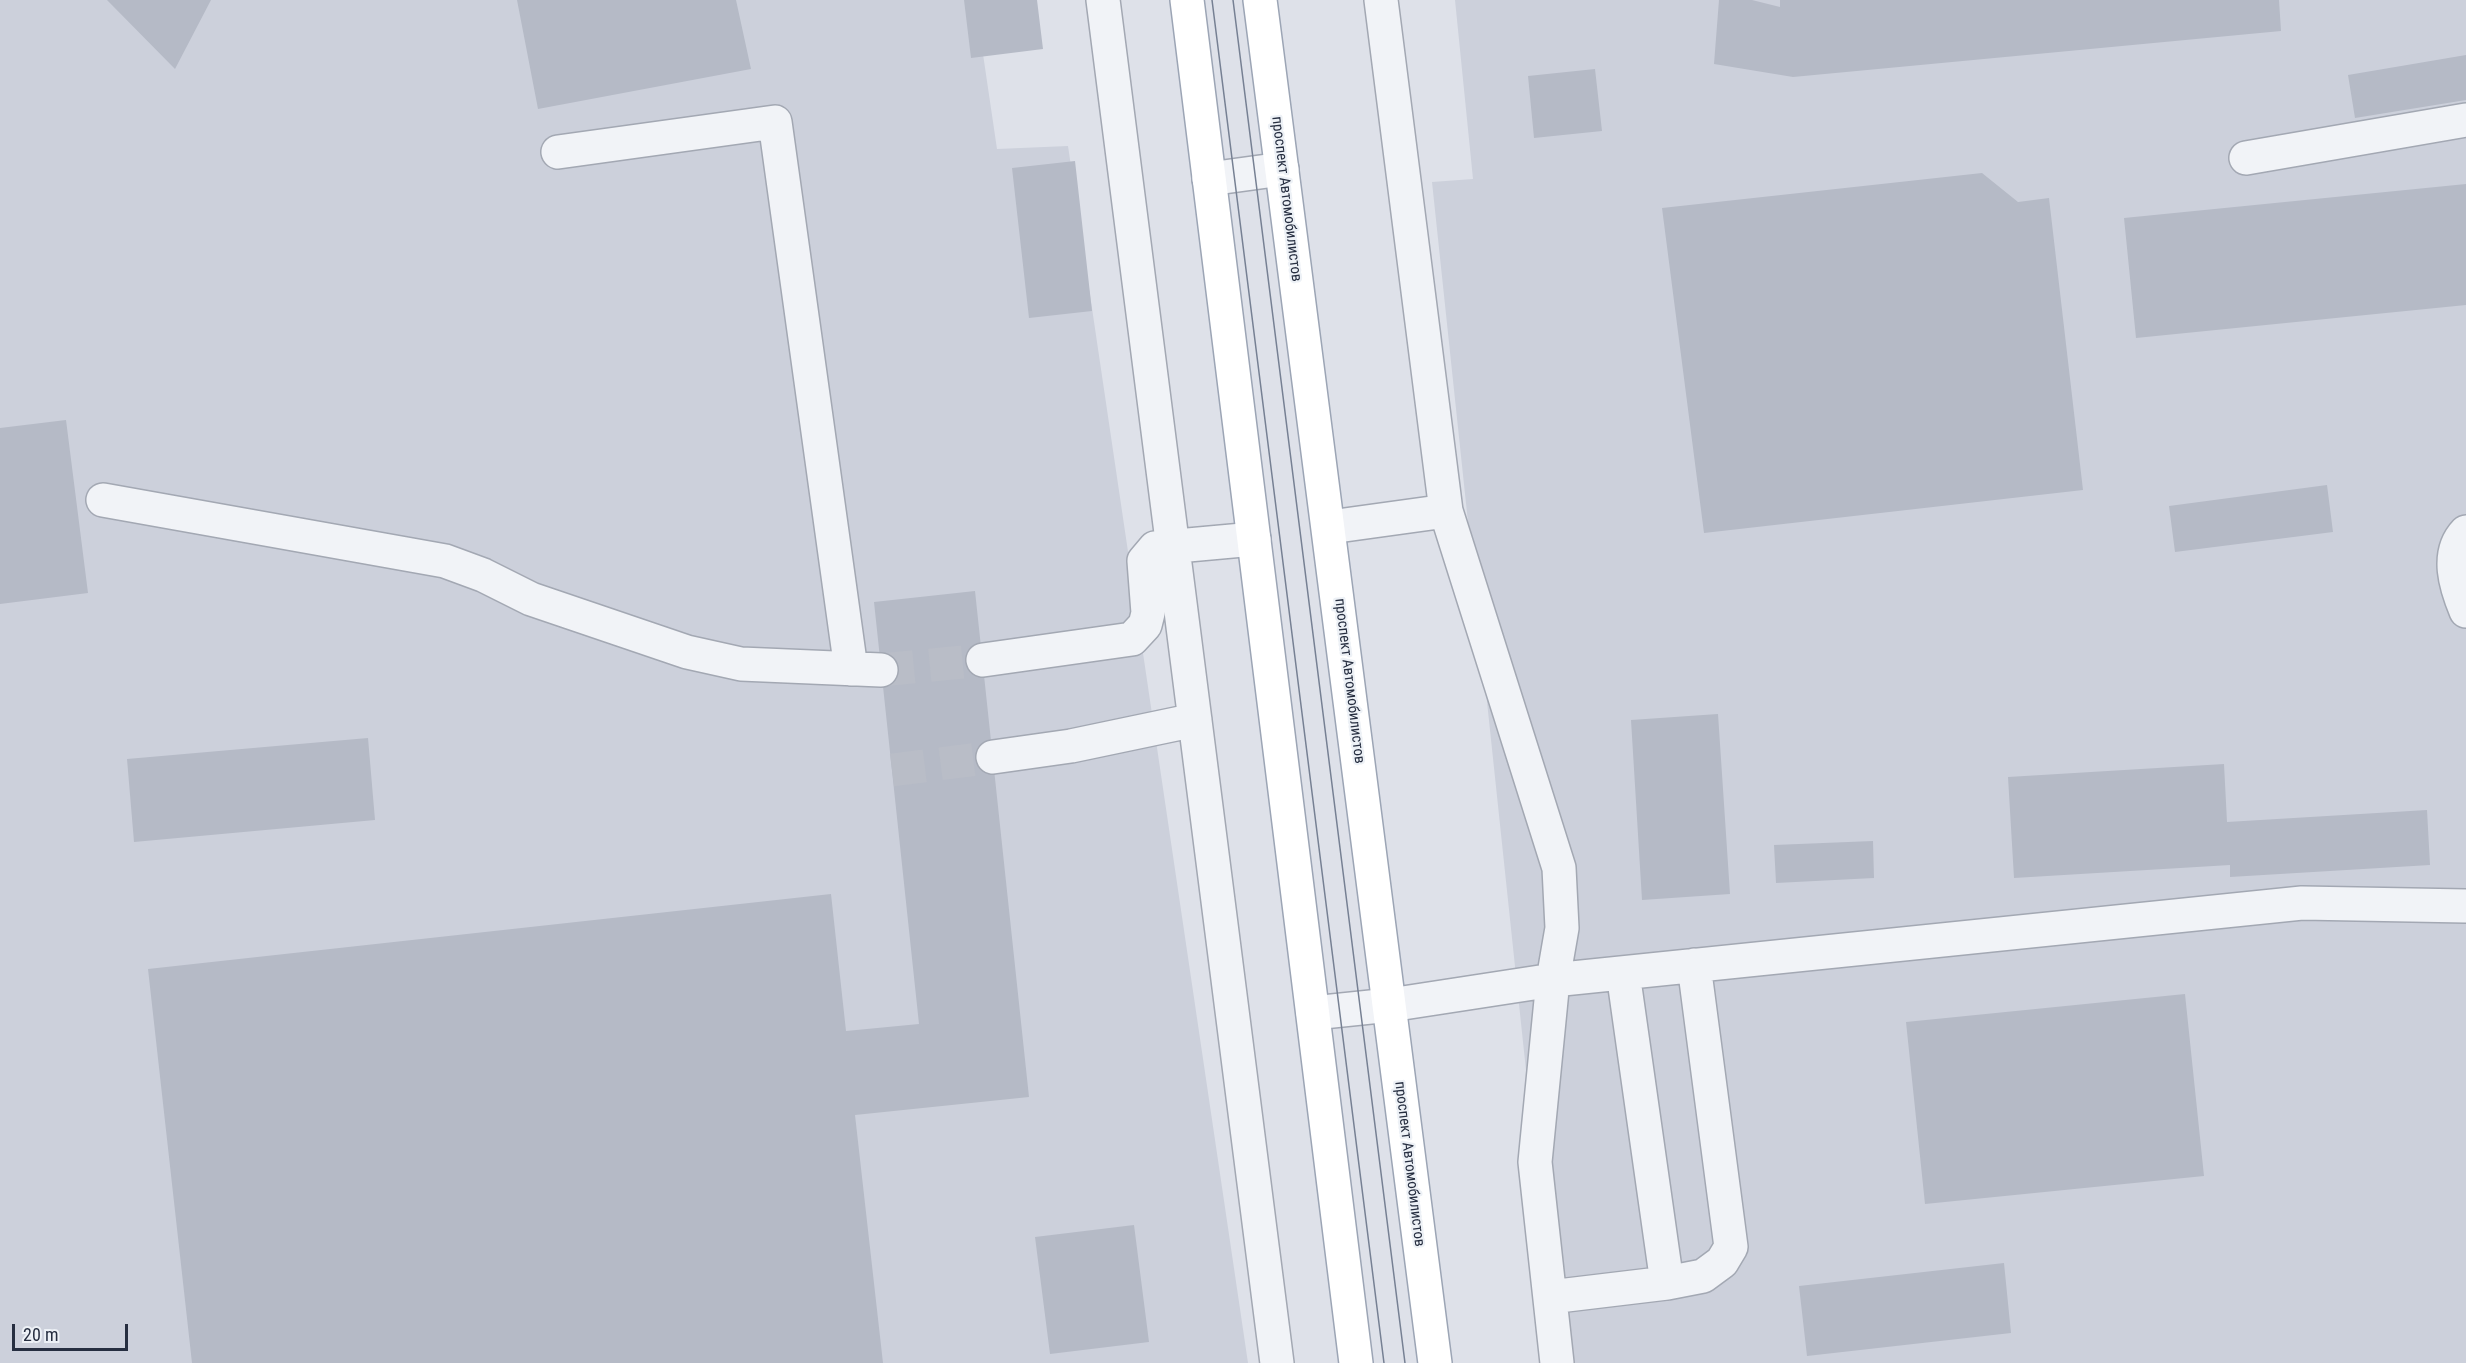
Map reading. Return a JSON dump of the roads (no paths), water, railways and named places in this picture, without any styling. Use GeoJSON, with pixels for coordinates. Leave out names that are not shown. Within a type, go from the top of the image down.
{"type":"FeatureCollection","features":[{"type":"Feature","properties":{"kind":"main road"},"geometry":{"type":"LineString","coordinates":[[1187,0],[1356,1363]]}},
{"type":"Feature","properties":{"kind":"main road","name":"проспект Автомобилистов"},"geometry":{"type":"LineString","coordinates":[[1260,0],[1330,527],[1434,1363]]}},
{"type":"Feature","properties":{"kind":"lane"},"geometry":{"type":"LineString","coordinates":[[1103,0],[1277,1363]]}},
{"type":"Feature","properties":{"kind":"lane"},"geometry":{"type":"LineString","coordinates":[[1381,0],[1446,511],[1559,868],[1562,928],[1553,980],[1535,1162],[1557,1363]]}},
{"type":"Feature","properties":{"kind":"lane"},"geometry":{"type":"LineString","coordinates":[[2246,158],[2466,120]]}},
{"type":"Feature","properties":{"kind":"lane"},"geometry":{"type":"LineString","coordinates":[[103,500],[445,561],[483,575],[531,599],[687,652],[741,664],[866,669],[775,122],[558,152]]}},
{"type":"Feature","properties":{"kind":"lane"},"geometry":{"type":"LineString","coordinates":[[1209,179],[1282,169]]}},
{"type":"Feature","properties":{"kind":"lane"},"geometry":{"type":"LineString","coordinates":[[1330,527],[1446,511]]}},
{"type":"Feature","properties":{"kind":"lane"},"geometry":{"type":"LineString","coordinates":[[2466,532],[2460,539],[2455,556],[2455,583],[2466,611]]}},
{"type":"Feature","properties":{"kind":"lane"},"geometry":{"type":"LineString","coordinates":[[983,660],[1132,639],[1145,624],[1148,613],[1144,561],[1155,548],[1254,539]]}},
{"type":"Feature","properties":{"kind":"lane"},"geometry":{"type":"LineString","coordinates":[[993,757],[1071,746],[1195,720]]}},
{"type":"Feature","properties":{"kind":"lane"},"geometry":{"type":"LineString","coordinates":[[1313,1013],[1390,1005],[1553,980],[2302,903],[2466,906]]}},
{"type":"Feature","properties":{"kind":"lane"},"geometry":{"type":"LineString","coordinates":[[1550,1297],[1667,1283],[1703,1276],[1722,1262],[1731,1247],[1694,966]]}},
{"type":"Feature","properties":{"kind":"lane"},"geometry":{"type":"LineString","coordinates":[[1623,973],[1667,1283]]}},
{"type":"Feature","properties":{"kind":"tunnel"},"geometry":{"type":"LineString","coordinates":[[881,670],[983,660]]}},
{"type":"Feature","properties":{"kind":"tunnel"},"geometry":{"type":"LineString","coordinates":[[892,770],[993,757]]}},
{"type":"Feature","properties":{"kind":"tram line"},"geometry":{"type":"LineString","coordinates":[[1212,0],[1384,1363]]}},
{"type":"Feature","properties":{"kind":"tram line"},"geometry":{"type":"LineString","coordinates":[[1233,0],[1405,1363]]}}]}
